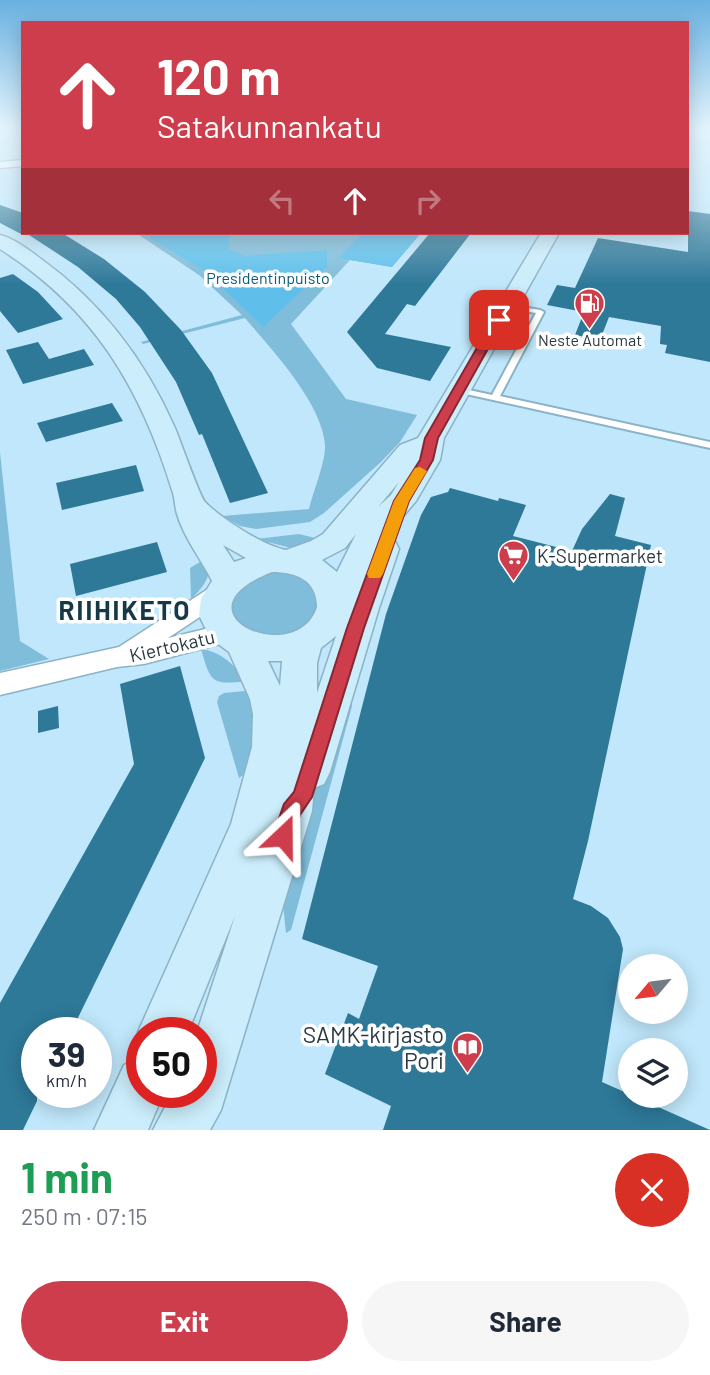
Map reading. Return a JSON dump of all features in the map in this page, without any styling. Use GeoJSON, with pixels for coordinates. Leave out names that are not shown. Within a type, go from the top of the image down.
{"type":"FeatureCollection","features":[{"type":"Feature","properties":{"kind":"main road"},"geometry":{"type":"LineString","coordinates":[[291,811],[302,797],[362,608],[402,501],[426,460],[431,438],[549,235]]}},
{"type":"Feature","properties":{"kind":"main road"},"geometry":{"type":"LineString","coordinates":[[0,241],[39,265],[87,307],[119,346],[137,374],[189,498],[196,525],[220,564],[223,587],[215,608],[219,623],[234,638],[268,699],[272,715],[271,747],[252,825],[169,1017]]}},
{"type":"Feature","properties":{"kind":"main road"},"geometry":{"type":"LineString","coordinates":[[223,587],[251,566],[283,561],[322,549],[334,541],[410,452],[431,438]]}},
{"type":"Feature","properties":{"kind":"main road"},"geometry":{"type":"LineString","coordinates":[[189,498],[208,522],[218,529],[283,561],[316,570],[328,581],[335,596],[334,611]]}},
{"type":"Feature","properties":{"kind":"main road"},"geometry":{"type":"LineString","coordinates":[[234,638],[266,649],[291,647],[306,641],[327,624],[374,529],[402,501]]}},
{"type":"Feature","properties":{"kind":"main road"},"geometry":{"type":"LineString","coordinates":[[180,1130],[203,1092],[291,811],[301,742],[299,663],[306,641]]}},
{"type":"Feature","properties":{"kind":"main road"},"geometry":{"type":"LineString","coordinates":[[121,1130],[131,1108]]}},
{"type":"Feature","properties":{"kind":"street","name":"Kiertokatu"},"geometry":{"type":"LineString","coordinates":[[117,657],[223,587]]}},
{"type":"Feature","properties":{"kind":"street","name":"Kiertokatu"},"geometry":{"type":"LineString","coordinates":[[0,684],[117,657],[234,638]]}},
{"type":"Feature","properties":{"kind":"lane"},"geometry":{"type":"LineString","coordinates":[[495,397],[540,312],[507,306]]}},
{"type":"Feature","properties":{"kind":"lane"},"geometry":{"type":"LineString","coordinates":[[460,390],[710,445]]}},
{"type":"Feature","properties":{"kind":"green space","name":"Presidentinpuisto"},"geometry":{"type":"Polygon","coordinates":[[[139,235],[419,235],[392,267],[350,260],[291,324],[346,399],[417,415],[400,442],[381,462],[324,513],[310,522],[256,529],[240,526],[222,516],[309,509],[325,452],[322,429],[305,395],[245,318],[143,344],[141,342],[242,315],[199,275],[139,235]]]}},
{"type":"Feature","properties":{"kind":"green space"},"geometry":{"type":"Polygon","coordinates":[[[145,235],[230,235],[228,249],[245,256],[327,250],[327,267],[263,327],[208,273],[145,235]]]}},
{"type":"Feature","properties":{"kind":"green space"},"geometry":{"type":"Polygon","coordinates":[[[361,235],[419,235],[392,267],[338,258],[361,235]]]}},
{"type":"Feature","properties":{"kind":"green space"},"geometry":{"type":"Polygon","coordinates":[[[0,452],[20,641],[49,659],[0,671],[0,452]]]}},
{"type":"Feature","properties":{"kind":"green space"},"geometry":{"type":"Polygon","coordinates":[[[299,534],[323,540],[291,548],[256,539],[299,534]]]}},
{"type":"Feature","properties":{"kind":"green space"},"geometry":{"type":"Polygon","coordinates":[[[208,557],[209,570],[206,580],[191,599],[190,568],[208,557]]]}},
{"type":"Feature","properties":{"kind":"green space"},"geometry":{"type":"Polygon","coordinates":[[[274,568],[306,576],[322,600],[309,625],[292,635],[254,636],[230,618],[231,591],[274,568]]]}},
{"type":"Feature","properties":{"kind":"green space"},"geometry":{"type":"Polygon","coordinates":[[[201,649],[222,656],[248,681],[227,683],[215,680],[201,649]]]}},
{"type":"Feature","properties":{"kind":"green space"},"geometry":{"type":"Polygon","coordinates":[[[255,690],[264,722],[246,773],[239,778],[217,702],[219,696],[224,693],[255,690]]]}},
{"type":"Feature","properties":{"kind":"green space"},"geometry":{"type":"Polygon","coordinates":[[[344,695],[351,701],[352,706],[291,930],[286,933],[283,905],[286,876],[344,695]]]}},
{"type":"Feature","properties":{"kind":"building"},"geometry":{"type":"Polygon","coordinates":[[[0,205],[21,212],[21,234],[0,223],[0,205]]]}},
{"type":"Feature","properties":{"kind":"building"},"geometry":{"type":"Polygon","coordinates":[[[689,211],[710,214],[710,362],[665,353],[667,345],[660,344],[661,326],[609,317],[600,340],[575,335],[584,312],[547,305],[557,285],[575,288],[598,238],[688,252],[689,211]]]}},
{"type":"Feature","properties":{"kind":"building"},"geometry":{"type":"Polygon","coordinates":[[[29,235],[65,235],[104,259],[145,292],[181,330],[212,373],[268,493],[230,503],[202,434],[199,435],[176,382],[140,327],[116,299],[78,267],[29,235]]]}},
{"type":"Feature","properties":{"kind":"building"},"geometry":{"type":"Polygon","coordinates":[[[428,235],[469,235],[415,306],[407,304],[385,334],[451,347],[430,381],[377,368],[347,332],[428,235]]]}},
{"type":"Feature","properties":{"kind":"building"},"geometry":{"type":"Polygon","coordinates":[[[13,274],[38,292],[63,319],[18,333],[0,311],[0,278],[13,274]]]}},
{"type":"Feature","properties":{"kind":"building"},"geometry":{"type":"Polygon","coordinates":[[[38,342],[49,359],[84,349],[94,365],[23,384],[6,350],[38,342]]]}},
{"type":"Feature","properties":{"kind":"building"},"geometry":{"type":"Polygon","coordinates":[[[112,403],[123,421],[46,442],[37,423],[112,403]]]}},
{"type":"Feature","properties":{"kind":"building"},"geometry":{"type":"Polygon","coordinates":[[[136,465],[144,491],[62,510],[56,483],[136,465]]]}},
{"type":"Feature","properties":{"kind":"building"},"geometry":{"type":"Polygon","coordinates":[[[450,488],[498,501],[499,498],[526,505],[513,536],[572,551],[582,529],[610,494],[625,498],[615,536],[651,545],[588,841],[573,899],[591,906],[608,918],[620,937],[623,949],[622,954],[618,954],[618,981],[602,1082],[618,1089],[618,1108],[660,1108],[710,1130],[383,1130],[391,1106],[325,1074],[348,1013],[359,1019],[378,966],[302,939],[386,614],[421,515],[431,497],[448,492],[450,488]]]}},
{"type":"Feature","properties":{"kind":"building"},"geometry":{"type":"Polygon","coordinates":[[[157,542],[167,572],[76,596],[70,564],[157,542]]]}},
{"type":"Feature","properties":{"kind":"building"},"geometry":{"type":"Polygon","coordinates":[[[180,666],[205,758],[78,1017],[21,1017],[21,1108],[34,1108],[23,1130],[0,1130],[0,1003],[134,764],[120,684],[180,666]]]}},
{"type":"Feature","properties":{"kind":"building"},"geometry":{"type":"Polygon","coordinates":[[[58,706],[59,728],[38,733],[38,711],[58,706]]]}},
{"type":"Feature","properties":{"kind":"slow traffic"},"geometry":{"type":"LineString","coordinates":[[375,574],[402,501],[420,471]]}},
{"type":"Feature","properties":{"kind":"place","name":"Neste Automat"},"geometry":{"type":"Point","coordinates":[590,330]}},
{"type":"Feature","properties":{"kind":"place","name":"K-Supermarket"},"geometry":{"type":"Point","coordinates":[514,583]}},
{"type":"Feature","properties":{"kind":"place","name":"SAMK-kirjasto Pori"},"geometry":{"type":"Point","coordinates":[467,1075]}},
{"type":"Feature","properties":{"kind":"district","name":"RIIHIKETO"},"geometry":{"type":"Point","coordinates":[125,611]}},
{"type":"Feature","properties":{"kind":"route"},"geometry":{"type":"LineString","coordinates":[[283,836],[291,811],[302,797],[355,628],[402,501],[426,460],[431,438],[499,320]]}}]}
